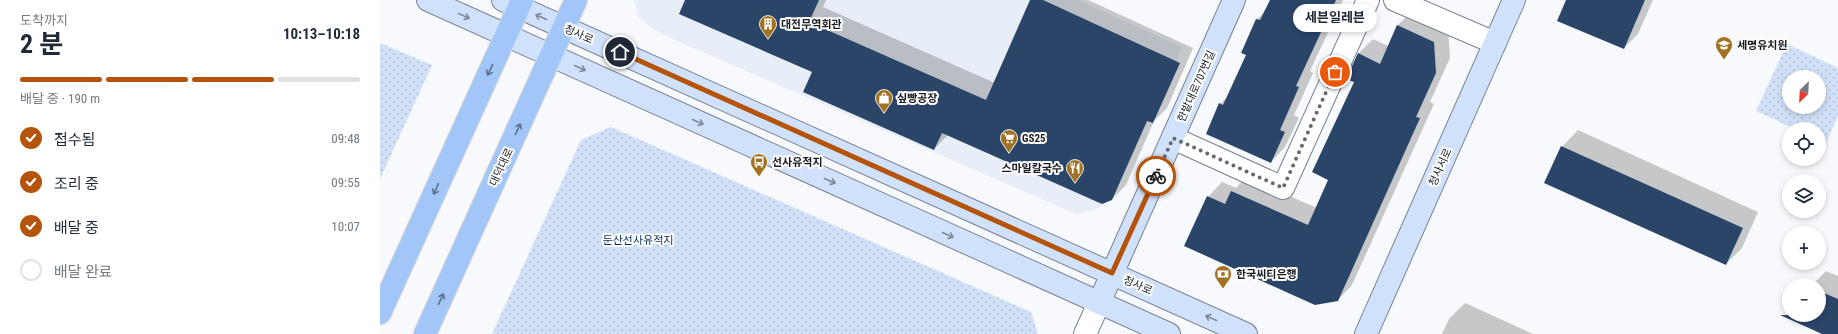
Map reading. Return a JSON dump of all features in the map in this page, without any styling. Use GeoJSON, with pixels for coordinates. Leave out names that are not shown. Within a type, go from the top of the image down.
{"type":"FeatureCollection","features":[{"type":"Feature","properties":{"kind":"main road","name":"대덕대로"},"geometry":{"type":"LineString","coordinates":[[425,334],[552,56],[576,0]]}},
{"type":"Feature","properties":{"kind":"main road"},"geometry":{"type":"LineString","coordinates":[[380,313],[506,35],[514,2]]}},
{"type":"Feature","properties":{"kind":"street"},"geometry":{"type":"LineString","coordinates":[[428,0],[1169,334]]}},
{"type":"Feature","properties":{"kind":"street","name":"한밭대로707번길"},"geometry":{"type":"LineString","coordinates":[[1099,303],[1234,0]]}},
{"type":"Feature","properties":{"kind":"street"},"geometry":{"type":"LineString","coordinates":[[1173,138],[1283,188],[1368,0]]}},
{"type":"Feature","properties":{"kind":"street"},"geometry":{"type":"LineString","coordinates":[[1395,0],[1494,43]]}},
{"type":"Feature","properties":{"kind":"street","name":"청사서로"},"geometry":{"type":"LineString","coordinates":[[1366,334],[1514,0]]}},
{"type":"Feature","properties":{"kind":"street","name":"청사로"},"geometry":{"type":"LineString","coordinates":[[514,2],[564,28],[1246,334]]}},
{"type":"Feature","properties":{"kind":"street"},"geometry":{"type":"LineString","coordinates":[[1085,334],[1099,303]]}},
{"type":"Feature","properties":{"kind":"shaded area"},"geometry":{"type":"Polygon","coordinates":[[[634,0],[1078,0],[1182,47],[1114,195],[1106,204],[1092,211],[1076,214],[668,37],[651,28],[639,17],[634,0]]]}},
{"type":"Feature","properties":{"kind":"green space"},"geometry":{"type":"Polygon","coordinates":[[[380,43],[432,65],[380,179],[380,43]]]}},
{"type":"Feature","properties":{"kind":"green space"},"geometry":{"type":"Polygon","coordinates":[[[1787,44],[1838,68],[1838,116],[1826,143],[1826,122],[1782,123],[1756,111],[1787,44]]]}},
{"type":"Feature","properties":{"kind":"green space","name":"둔산선사유적지"},"geometry":{"type":"Polygon","coordinates":[[[611,127],[1031,312],[1038,334],[492,334],[581,140],[611,127]]]}},
{"type":"Feature","properties":{"kind":"building"},"geometry":{"type":"Polygon","coordinates":[[[685,0],[819,0],[809,22],[986,100],[1030,0],[1043,0],[1180,63],[1153,123],[1147,121],[1112,200],[1102,204],[942,133],[934,150],[803,92],[812,72],[679,14],[685,0]]]}},
{"type":"Feature","properties":{"kind":"building"},"geometry":{"type":"Polygon","coordinates":[[[1270,0],[1336,0],[1296,86],[1299,87],[1280,130],[1285,132],[1271,163],[1206,134],[1219,103],[1223,105],[1246,55],[1241,53],[1256,19],[1260,20],[1270,0]]]}},
{"type":"Feature","properties":{"kind":"building"},"geometry":{"type":"Polygon","coordinates":[[[1566,0],[1645,0],[1624,49],[1557,21],[1566,0]]]}},
{"type":"Feature","properties":{"kind":"building"},"geometry":{"type":"Polygon","coordinates":[[[1397,25],[1434,42],[1436,73],[1416,117],[1420,118],[1338,301],[1315,305],[1184,246],[1207,196],[1225,204],[1231,191],[1308,225],[1328,180],[1312,172],[1354,82],[1346,79],[1358,53],[1380,64],[1397,25]]]}},
{"type":"Feature","properties":{"kind":"building"},"geometry":{"type":"Polygon","coordinates":[[[1561,146],[1743,228],[1726,265],[1544,183],[1561,146]]]}},
{"type":"Feature","properties":{"kind":"building"},"geometry":{"type":"Polygon","coordinates":[[[1826,294],[1838,299],[1838,334],[1822,334],[1795,322],[1826,322],[1826,294]]]}},
{"type":"Feature","properties":{"kind":"way so far"},"geometry":{"type":"LineString","coordinates":[[1156,176],[1173,138],[1283,188],[1335,72]]}},
{"type":"Feature","properties":{"kind":"place","name":"대전무역회관"},"geometry":{"type":"Point","coordinates":[768,39]}},
{"type":"Feature","properties":{"kind":"place","name":"세명유치원"},"geometry":{"type":"Point","coordinates":[1724,60]}},
{"type":"Feature","properties":{"kind":"place","name":"세븐일레븐"},"geometry":{"type":"Point","coordinates":[1335,72]}},
{"type":"Feature","properties":{"kind":"place","name":"싶빵공장"},"geometry":{"type":"Point","coordinates":[884,113]}},
{"type":"Feature","properties":{"kind":"place","name":"GS25"},"geometry":{"type":"Point","coordinates":[1009,153]}},
{"type":"Feature","properties":{"kind":"place","name":"선사유적지"},"geometry":{"type":"Point","coordinates":[759,177]}},
{"type":"Feature","properties":{"kind":"place","name":"스마일칼국수"},"geometry":{"type":"Point","coordinates":[1075,183]}},
{"type":"Feature","properties":{"kind":"place","name":"한국씨티은행"},"geometry":{"type":"Point","coordinates":[1223,289]}},
{"type":"Feature","properties":{"kind":"route"},"geometry":{"type":"LineString","coordinates":[[620,52],[1112,273],[1156,176]]}}]}
